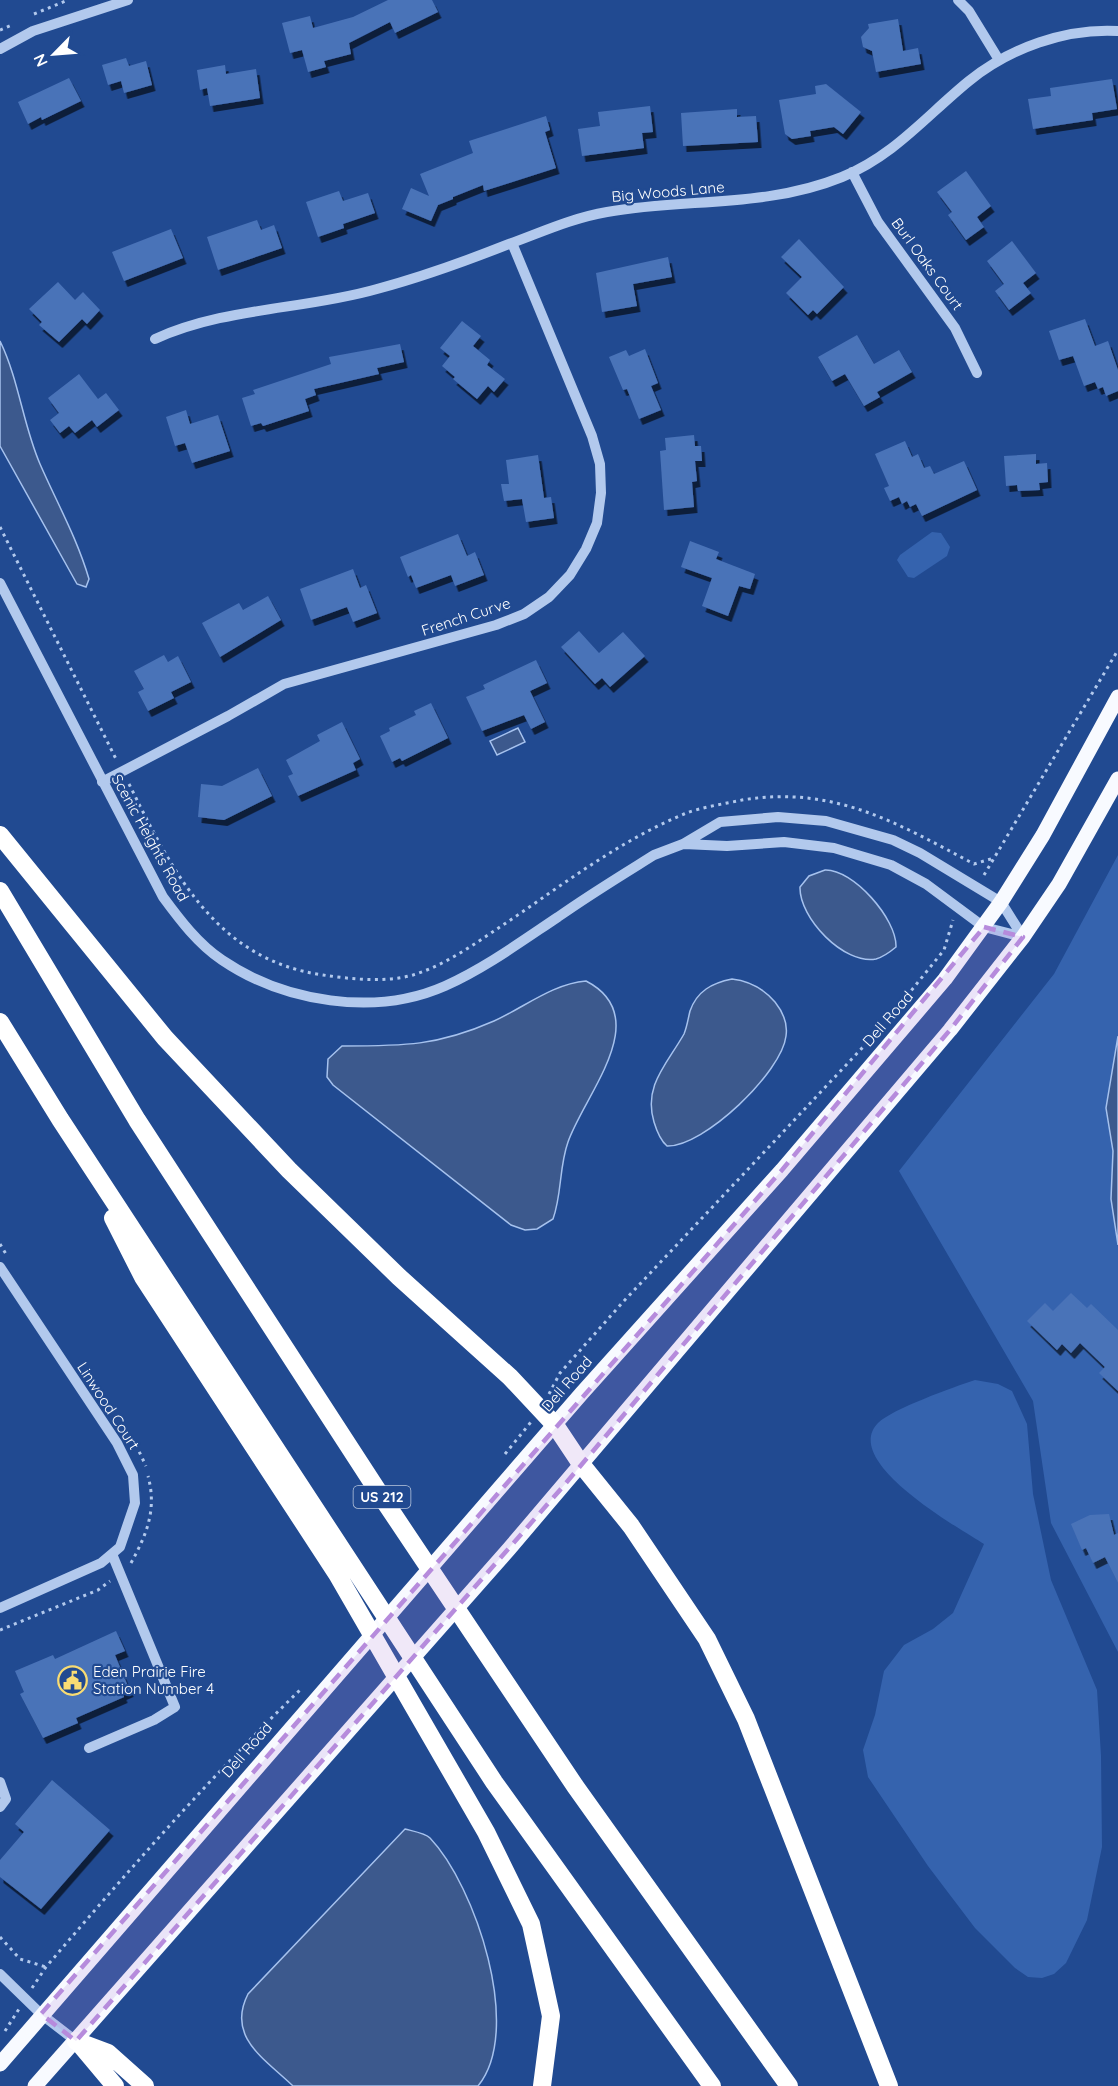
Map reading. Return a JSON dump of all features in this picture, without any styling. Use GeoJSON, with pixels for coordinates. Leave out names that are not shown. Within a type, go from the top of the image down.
{"type":"FeatureCollection","features":[{"type":"Feature","properties":{"kind":"highway"},"geometry":{"type":"LineString","coordinates":[[0,835],[165,1038],[289,1170],[399,1277],[510,1377],[555,1425],[580,1464],[631,1527],[707,1639],[746,1719],[889,2086]]}},
{"type":"Feature","properties":{"kind":"highway","name":"US 212"},"geometry":{"type":"LineString","coordinates":[[0,891],[136,1120],[385,1502],[575,1786],[789,2086]]}},
{"type":"Feature","properties":{"kind":"highway"},"geometry":{"type":"LineString","coordinates":[[0,1022],[60,1119],[494,1782],[712,2086]]}},
{"type":"Feature","properties":{"kind":"highway"},"geometry":{"type":"LineString","coordinates":[[60,1119],[143,1277],[337,1574],[486,1832],[531,1924],[534,1935],[551,2016],[542,2086]]}},
{"type":"Feature","properties":{"kind":"highway"},"geometry":{"type":"LineString","coordinates":[[76,2041],[115,2086]]}},
{"type":"Feature","properties":{"kind":"highway"},"geometry":{"type":"LineString","coordinates":[[76,2041],[108,2053],[145,2086]]}},
{"type":"Feature","properties":{"kind":"main road","name":"Dell Road"},"geometry":{"type":"LineString","coordinates":[[0,2064],[41,2014],[555,1425],[782,1170],[945,979],[1001,902],[1065,797],[1118,696]]}},
{"type":"Feature","properties":{"kind":"main road"},"geometry":{"type":"LineString","coordinates":[[34,2086],[509,1548],[950,1030],[1023,937],[1059,884],[1118,779]]}},
{"type":"Feature","properties":{"kind":"street"},"geometry":{"type":"LineString","coordinates":[[0,49],[33,31],[128,0]]}},
{"type":"Feature","properties":{"kind":"street"},"geometry":{"type":"LineString","coordinates":[[958,0],[969,11],[999,60]]}},
{"type":"Feature","properties":{"kind":"street","name":"Big Woods Lane"},"geometry":{"type":"LineString","coordinates":[[155,339],[207,321],[373,291],[425,275],[567,221],[606,212],[644,207],[751,201],[798,193],[852,172],[884,156],[921,126],[969,81],[999,60],[1028,46],[1064,35],[1095,30],[1118,31]]}},
{"type":"Feature","properties":{"kind":"street","name":"Burl Oaks Court"},"geometry":{"type":"LineString","coordinates":[[852,172],[878,222],[955,328],[977,373]]}},
{"type":"Feature","properties":{"kind":"street","name":"French Curve"},"geometry":{"type":"LineString","coordinates":[[102,782],[284,684],[313,673],[422,647],[524,614],[549,597],[570,575],[586,549],[597,523],[601,494],[600,464],[592,436],[512,243]]}},
{"type":"Feature","properties":{"kind":"street","name":"Scenic Heights Road"},"geometry":{"type":"LineString","coordinates":[[0,583],[163,897],[185,926],[221,960],[268,984],[301,994],[342,1002],[401,998],[444,987],[483,966],[654,855],[683,843],[720,822],[778,817],[826,821],[893,840],[1001,902],[1023,937]]}},
{"type":"Feature","properties":{"kind":"street","name":"Scenic Heights Road"},"geometry":{"type":"LineString","coordinates":[[683,843],[727,846],[784,842],[834,848],[891,865],[926,884],[984,927],[1023,937]]}},
{"type":"Feature","properties":{"kind":"street","name":"Linwood Court"},"geometry":{"type":"LineString","coordinates":[[0,1267],[117,1443],[133,1475],[135,1503],[120,1547],[101,1563],[0,1608]]}},
{"type":"Feature","properties":{"kind":"street"},"geometry":{"type":"LineString","coordinates":[[89,1748],[154,1720],[175,1707],[112,1554]]}},
{"type":"Feature","properties":{"kind":"street"},"geometry":{"type":"LineString","coordinates":[[0,1782],[6,1799],[0,1806]]}},
{"type":"Feature","properties":{"kind":"street"},"geometry":{"type":"LineString","coordinates":[[0,1974],[41,2014],[76,2041]]}},
{"type":"Feature","properties":{"kind":"path"},"geometry":{"type":"LineString","coordinates":[[0,527],[123,772],[186,888],[213,922],[257,953],[305,972],[360,980],[411,975],[454,957],[629,840],[686,813],[744,800],[800,798],[846,804],[905,827],[974,864],[995,858]]}},
{"type":"Feature","properties":{"kind":"path"},"geometry":{"type":"LineString","coordinates":[[975,887],[995,858],[1118,650]]}},
{"type":"Feature","properties":{"kind":"path"},"geometry":{"type":"LineString","coordinates":[[902,1002],[944,950],[951,924],[960,910]]}},
{"type":"Feature","properties":{"kind":"path"},"geometry":{"type":"LineString","coordinates":[[498,1463],[541,1410],[560,1373],[623,1302],[866,1045]]}},
{"type":"Feature","properties":{"kind":"path"},"geometry":{"type":"LineString","coordinates":[[0,1244],[12,1263]]}},
{"type":"Feature","properties":{"kind":"path"},"geometry":{"type":"LineString","coordinates":[[0,1630],[98,1590],[131,1563],[148,1531],[152,1490],[143,1457],[130,1437]]}},
{"type":"Feature","properties":{"kind":"path"},"geometry":{"type":"LineString","coordinates":[[0,2037],[46,1967],[155,1840],[252,1737],[303,1687]]}},
{"type":"Feature","properties":{"kind":"path"},"geometry":{"type":"LineString","coordinates":[[0,1937],[20,1959],[46,1967]]}},
{"type":"Feature","properties":{"kind":"highlighted area"},"geometry":{"type":"Polygon","coordinates":[[[984,927],[1023,937],[950,1030],[560,1490],[76,2041],[41,2014],[782,1170],[984,927]]]}},
{"type":"Feature","properties":{"kind":"shaded area"},"geometry":{"type":"Polygon","coordinates":[[[0,341],[12,371],[34,449],[84,564],[89,579],[86,587],[77,584],[0,446],[0,341]]]}},
{"type":"Feature","properties":{"kind":"shaded area"},"geometry":{"type":"Polygon","coordinates":[[[932,532],[941,533],[950,547],[947,556],[914,578],[908,577],[897,560],[900,555],[932,532]]]}},
{"type":"Feature","properties":{"kind":"shaded area"},"geometry":{"type":"Polygon","coordinates":[[[518,728],[525,742],[497,755],[490,741],[518,728]]]}},
{"type":"Feature","properties":{"kind":"shaded area"},"geometry":{"type":"Polygon","coordinates":[[[1118,855],[1118,1652],[1051,1523],[1033,1401],[899,1171],[1054,974],[1118,855]]]}},
{"type":"Feature","properties":{"kind":"shaded area"},"geometry":{"type":"Polygon","coordinates":[[[825,870],[848,878],[871,898],[889,923],[896,947],[879,958],[864,959],[850,955],[826,937],[807,912],[800,887],[809,876],[825,870]]]}},
{"type":"Feature","properties":{"kind":"shaded area"},"geometry":{"type":"Polygon","coordinates":[[[732,979],[756,986],[771,997],[778,1006],[786,1027],[786,1036],[781,1051],[771,1069],[756,1087],[720,1121],[683,1143],[667,1146],[659,1136],[651,1109],[654,1086],[684,1034],[690,1011],[697,998],[706,989],[732,979]]]}},
{"type":"Feature","properties":{"kind":"shaded area"},"geometry":{"type":"Polygon","coordinates":[[[586,981],[606,996],[615,1015],[615,1035],[599,1080],[568,1142],[553,1219],[537,1229],[525,1230],[511,1225],[333,1085],[327,1077],[328,1059],[342,1046],[402,1045],[437,1040],[494,1021],[550,991],[586,981]]]}},
{"type":"Feature","properties":{"kind":"shaded area"},"geometry":{"type":"Polygon","coordinates":[[[1118,1036],[1118,1245],[1111,1199],[1113,1151],[1106,1108],[1118,1036]]]}},
{"type":"Feature","properties":{"kind":"shaded area"},"geometry":{"type":"Polygon","coordinates":[[[975,1380],[998,1384],[1012,1391],[1027,1424],[1033,1494],[1051,1580],[1097,1690],[1101,1756],[1102,1847],[1087,1920],[1066,1963],[1054,1974],[1042,1978],[1028,1977],[1015,1968],[975,1928],[928,1866],[868,1777],[863,1750],[875,1715],[884,1671],[904,1645],[933,1629],[953,1613],[984,1544],[908,1492],[889,1474],[875,1456],[871,1439],[878,1423],[885,1417],[924,1399],[975,1380]]]}},
{"type":"Feature","properties":{"kind":"shaded area"},"geometry":{"type":"Polygon","coordinates":[[[405,1829],[422,1833],[430,1838],[447,1860],[477,1922],[488,1959],[495,1995],[496,2030],[491,2061],[478,2086],[293,2086],[261,2056],[245,2035],[242,2009],[248,1994],[405,1829]]]}},
{"type":"Feature","properties":{"kind":"building"},"geometry":{"type":"Polygon","coordinates":[[[388,0],[432,0],[438,12],[395,33],[390,22],[349,43],[351,54],[324,61],[326,67],[308,72],[302,50],[290,53],[282,23],[310,16],[313,28],[353,17],[388,0]]]}},
{"type":"Feature","properties":{"kind":"building"},"geometry":{"type":"Polygon","coordinates":[[[898,19],[903,51],[918,48],[921,64],[876,72],[872,51],[863,47],[861,37],[869,28],[868,24],[898,19]]]}},
{"type":"Feature","properties":{"kind":"building"},"geometry":{"type":"Polygon","coordinates":[[[126,58],[129,66],[146,61],[152,85],[124,93],[121,81],[108,85],[102,65],[126,58]]]}},
{"type":"Feature","properties":{"kind":"building"},"geometry":{"type":"Polygon","coordinates":[[[225,65],[226,74],[256,69],[260,98],[210,106],[207,88],[200,90],[197,70],[225,65]]]}},
{"type":"Feature","properties":{"kind":"building"},"geometry":{"type":"Polygon","coordinates":[[[69,78],[81,101],[42,120],[41,117],[28,124],[18,102],[69,78]]]}},
{"type":"Feature","properties":{"kind":"building"},"geometry":{"type":"Polygon","coordinates":[[[1112,79],[1117,109],[1092,113],[1093,120],[1033,129],[1028,99],[1051,96],[1050,88],[1112,79]]]}},
{"type":"Feature","properties":{"kind":"building"},"geometry":{"type":"Polygon","coordinates":[[[826,84],[861,112],[843,134],[834,127],[810,131],[811,136],[792,139],[785,134],[779,100],[816,94],[815,86],[826,84]]]}},
{"type":"Feature","properties":{"kind":"building"},"geometry":{"type":"Polygon","coordinates":[[[650,106],[653,132],[642,133],[644,148],[582,156],[578,129],[600,126],[598,112],[650,106]]]}},
{"type":"Feature","properties":{"kind":"building"},"geometry":{"type":"Polygon","coordinates":[[[737,109],[737,117],[756,116],[758,142],[683,146],[681,113],[737,109]]]}},
{"type":"Feature","properties":{"kind":"building"},"geometry":{"type":"Polygon","coordinates":[[[546,116],[550,130],[545,132],[556,168],[484,191],[483,185],[453,197],[438,205],[431,221],[402,209],[411,188],[429,196],[420,174],[473,153],[469,141],[546,116]]]}},
{"type":"Feature","properties":{"kind":"building"},"geometry":{"type":"Polygon","coordinates":[[[966,171],[991,206],[977,217],[984,227],[966,240],[948,215],[952,212],[937,192],[966,171]]]}},
{"type":"Feature","properties":{"kind":"building"},"geometry":{"type":"Polygon","coordinates":[[[339,191],[343,201],[368,193],[375,213],[343,224],[344,228],[318,237],[306,202],[339,191]]]}},
{"type":"Feature","properties":{"kind":"building"},"geometry":{"type":"Polygon","coordinates":[[[257,220],[261,230],[274,225],[282,248],[218,270],[207,237],[257,220]]]}},
{"type":"Feature","properties":{"kind":"building"},"geometry":{"type":"Polygon","coordinates":[[[171,229],[183,258],[124,281],[112,252],[171,229]]]}},
{"type":"Feature","properties":{"kind":"building"},"geometry":{"type":"Polygon","coordinates":[[[799,239],[844,287],[817,314],[813,310],[808,315],[786,293],[802,277],[781,257],[799,239]]]}},
{"type":"Feature","properties":{"kind":"building"},"geometry":{"type":"Polygon","coordinates":[[[1012,241],[1036,273],[1023,283],[1031,293],[1009,310],[995,291],[1004,284],[987,261],[1012,241]]]}},
{"type":"Feature","properties":{"kind":"building"},"geometry":{"type":"Polygon","coordinates":[[[668,257],[672,277],[633,284],[637,306],[602,312],[596,273],[668,257]]]}},
{"type":"Feature","properties":{"kind":"building"},"geometry":{"type":"Polygon","coordinates":[[[58,282],[75,300],[83,292],[100,310],[87,324],[82,319],[59,342],[39,325],[42,322],[29,309],[58,282]]]}},
{"type":"Feature","properties":{"kind":"building"},"geometry":{"type":"Polygon","coordinates":[[[1085,319],[1095,346],[1108,341],[1118,370],[1118,391],[1106,396],[1103,387],[1098,389],[1095,382],[1084,386],[1073,356],[1059,360],[1049,331],[1085,319]]]}},
{"type":"Feature","properties":{"kind":"building"},"geometry":{"type":"Polygon","coordinates":[[[462,321],[481,336],[473,346],[490,360],[487,365],[505,379],[494,392],[488,386],[477,399],[453,379],[455,377],[442,366],[450,356],[440,348],[462,321]]]}},
{"type":"Feature","properties":{"kind":"building"},"geometry":{"type":"Polygon","coordinates":[[[857,335],[874,364],[899,350],[912,372],[877,392],[880,397],[864,406],[845,374],[832,381],[818,357],[857,335]]]}},
{"type":"Feature","properties":{"kind":"building"},"geometry":{"type":"Polygon","coordinates":[[[400,344],[404,362],[377,368],[379,374],[314,389],[316,395],[305,399],[309,411],[263,426],[261,423],[251,426],[242,398],[255,394],[253,390],[331,364],[329,357],[400,344]]]}},
{"type":"Feature","properties":{"kind":"building"},"geometry":{"type":"Polygon","coordinates":[[[645,349],[658,383],[651,386],[661,410],[639,419],[627,389],[623,390],[609,357],[626,350],[629,356],[645,349]]]}},
{"type":"Feature","properties":{"kind":"building"},"geometry":{"type":"Polygon","coordinates":[[[79,374],[98,399],[106,393],[119,410],[97,427],[92,420],[75,433],[69,426],[60,433],[50,420],[59,413],[48,398],[79,374]]]}},
{"type":"Feature","properties":{"kind":"building"},"geometry":{"type":"Polygon","coordinates":[[[186,410],[190,424],[218,415],[230,451],[192,463],[185,443],[175,446],[166,417],[186,410]]]}},
{"type":"Feature","properties":{"kind":"building"},"geometry":{"type":"Polygon","coordinates":[[[694,435],[695,446],[701,446],[702,461],[695,461],[697,481],[692,482],[694,507],[664,510],[660,451],[666,450],[665,438],[694,435]]]}},
{"type":"Feature","properties":{"kind":"building"},"geometry":{"type":"Polygon","coordinates":[[[905,441],[912,457],[918,454],[924,468],[930,466],[934,474],[964,461],[977,490],[922,516],[916,504],[910,507],[907,501],[902,504],[899,497],[890,501],[884,488],[889,486],[875,454],[905,441]]]}},
{"type":"Feature","properties":{"kind":"building"},"geometry":{"type":"Polygon","coordinates":[[[1036,454],[1036,464],[1047,463],[1048,482],[1039,483],[1040,490],[1018,491],[1017,485],[1006,486],[1004,456],[1036,454]]]}},
{"type":"Feature","properties":{"kind":"building"},"geometry":{"type":"Polygon","coordinates":[[[538,455],[544,498],[551,497],[554,518],[526,522],[522,499],[504,501],[501,484],[509,484],[506,460],[538,455]]]}},
{"type":"Feature","properties":{"kind":"building"},"geometry":{"type":"Polygon","coordinates":[[[458,534],[467,556],[475,552],[484,575],[455,586],[451,575],[416,588],[411,575],[408,577],[400,557],[458,534]]]}},
{"type":"Feature","properties":{"kind":"building"},"geometry":{"type":"Polygon","coordinates":[[[690,541],[719,552],[716,559],[755,574],[750,589],[739,586],[728,616],[702,606],[712,578],[681,567],[690,541]]]}},
{"type":"Feature","properties":{"kind":"building"},"geometry":{"type":"Polygon","coordinates":[[[353,569],[360,588],[366,585],[377,613],[353,622],[347,607],[311,620],[300,589],[353,569]]]}},
{"type":"Feature","properties":{"kind":"building"},"geometry":{"type":"Polygon","coordinates":[[[268,596],[281,620],[220,657],[202,623],[239,603],[243,610],[268,596]]]}},
{"type":"Feature","properties":{"kind":"building"},"geometry":{"type":"Polygon","coordinates":[[[579,631],[599,653],[623,632],[645,656],[610,687],[602,678],[595,684],[561,647],[579,631]]]}},
{"type":"Feature","properties":{"kind":"building"},"geometry":{"type":"Polygon","coordinates":[[[164,655],[168,662],[178,656],[191,682],[171,692],[174,698],[148,711],[138,692],[144,689],[134,671],[164,655]]]}},
{"type":"Feature","properties":{"kind":"building"},"geometry":{"type":"Polygon","coordinates":[[[536,660],[547,683],[530,691],[545,722],[531,729],[524,715],[482,731],[466,697],[485,689],[483,685],[536,660]]]}},
{"type":"Feature","properties":{"kind":"building"},"geometry":{"type":"Polygon","coordinates":[[[431,703],[448,738],[402,761],[400,758],[392,762],[380,736],[390,731],[389,728],[416,715],[414,711],[431,703]]]}},
{"type":"Feature","properties":{"kind":"building"},"geometry":{"type":"Polygon","coordinates":[[[342,722],[360,759],[353,763],[356,770],[298,796],[288,776],[293,774],[286,760],[320,741],[317,735],[342,722]]]}},
{"type":"Feature","properties":{"kind":"building"},"geometry":{"type":"Polygon","coordinates":[[[258,768],[272,796],[224,820],[198,817],[201,784],[222,786],[258,768]]]}},
{"type":"Feature","properties":{"kind":"building"},"geometry":{"type":"Polygon","coordinates":[[[1071,1293],[1087,1308],[1091,1304],[1118,1330],[1118,1391],[1099,1373],[1105,1367],[1080,1343],[1071,1353],[1062,1344],[1057,1350],[1027,1321],[1045,1303],[1053,1311],[1071,1293]]]}},
{"type":"Feature","properties":{"kind":"building"},"geometry":{"type":"Polygon","coordinates":[[[1109,1514],[1114,1535],[1118,1533],[1118,1583],[1105,1557],[1093,1563],[1086,1548],[1082,1550],[1071,1524],[1090,1515],[1109,1514]]]}},
{"type":"Feature","properties":{"kind":"building","name":"Eden Prairie Fire Station Number 4"},"geometry":{"type":"Polygon","coordinates":[[[116,1631],[125,1651],[115,1655],[130,1691],[123,1694],[124,1697],[76,1718],[78,1723],[43,1738],[20,1694],[24,1692],[15,1671],[53,1655],[55,1659],[116,1631]]]}},
{"type":"Feature","properties":{"kind":"building"},"geometry":{"type":"Polygon","coordinates":[[[52,1780],[110,1830],[41,1909],[0,1877],[0,1860],[24,1832],[15,1824],[52,1780]]]}},
{"type":"Feature","properties":{"kind":"place","name":"Eden Prairie Fire Station Number 4"},"geometry":{"type":"Point","coordinates":[72,1681]}}]}
